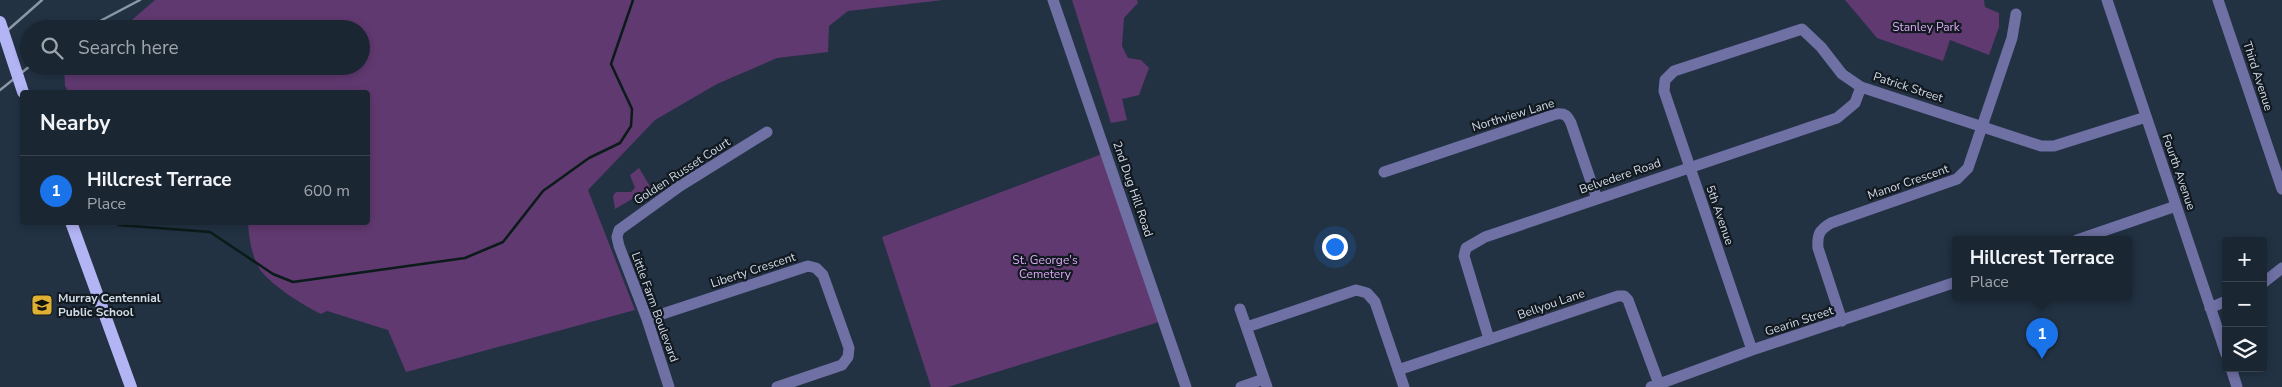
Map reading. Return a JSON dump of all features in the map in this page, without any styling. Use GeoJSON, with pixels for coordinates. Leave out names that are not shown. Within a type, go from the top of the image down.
{"type":"FeatureCollection","features":[{"type":"Feature","properties":{"kind":"main road"},"geometry":{"type":"LineString","coordinates":[[0,22],[22,90]]}},
{"type":"Feature","properties":{"kind":"main road"},"geometry":{"type":"LineString","coordinates":[[72,225],[130,387]]}},
{"type":"Feature","properties":{"kind":"street","name":"2nd Dug Hill Road"},"geometry":{"type":"LineString","coordinates":[[1053,0],[1186,387]]}},
{"type":"Feature","properties":{"kind":"street","name":"Fourth Avenue"},"geometry":{"type":"LineString","coordinates":[[2107,0],[2222,342]]}},
{"type":"Feature","properties":{"kind":"street","name":"Third Avenue"},"geometry":{"type":"LineString","coordinates":[[2218,0],[2282,189]]}},
{"type":"Feature","properties":{"kind":"street","name":"Manor Crescent"},"geometry":{"type":"LineString","coordinates":[[1842,321],[1818,248],[1817,236],[1821,228],[1831,222],[1957,179],[1968,168],[2012,38],[2016,14]]}},
{"type":"Feature","properties":{"kind":"street","name":"Patrick Street"},"geometry":{"type":"LineString","coordinates":[[1664,89],[1665,80],[1674,71],[1802,29],[1821,47],[1842,74],[1861,86],[2041,146],[2054,146],[2146,117]]}},
{"type":"Feature","properties":{"kind":"street","name":"Belvedere Road"},"geometry":{"type":"LineString","coordinates":[[1489,340],[1464,256],[1466,248],[1485,237],[1837,118],[1855,103],[1861,86]]}},
{"type":"Feature","properties":{"kind":"street","name":"5th Avenue"},"geometry":{"type":"LineString","coordinates":[[1664,89],[1752,350]]}},
{"type":"Feature","properties":{"kind":"street","name":"Northview Lane"},"geometry":{"type":"LineString","coordinates":[[1384,172],[1563,113],[1568,116],[1571,123],[1597,199]]}},
{"type":"Feature","properties":{"kind":"street","name":"Golden Russet Court"},"geometry":{"type":"LineString","coordinates":[[617,237],[624,225],[680,186],[767,132]]}},
{"type":"Feature","properties":{"kind":"street"},"geometry":{"type":"LineString","coordinates":[[2089,236],[2176,206]]}},
{"type":"Feature","properties":{"kind":"street","name":"Little Farm Boulevard"},"geometry":{"type":"LineString","coordinates":[[617,237],[669,387]]}},
{"type":"Feature","properties":{"kind":"street","name":"Liberty Crescent"},"geometry":{"type":"LineString","coordinates":[[647,320],[808,266],[816,268],[823,275],[846,339],[849,348],[848,358],[842,365],[777,387]]}},
{"type":"Feature","properties":{"kind":"street"},"geometry":{"type":"LineString","coordinates":[[2264,282],[2282,268]]}},
{"type":"Feature","properties":{"kind":"street","name":"Gearin Street"},"geometry":{"type":"LineString","coordinates":[[1655,386],[1752,350],[1952,283]]}},
{"type":"Feature","properties":{"kind":"street"},"geometry":{"type":"LineString","coordinates":[[1247,328],[1356,290],[1367,293],[1375,302],[1404,387]]}},
{"type":"Feature","properties":{"kind":"street","name":"Bellyou Lane"},"geometry":{"type":"LineString","coordinates":[[1398,370],[1618,296],[1624,296],[1633,313],[1655,386]]}},
{"type":"Feature","properties":{"kind":"street"},"geometry":{"type":"LineString","coordinates":[[2210,308],[2222,303]]}},
{"type":"Feature","properties":{"kind":"street"},"geometry":{"type":"LineString","coordinates":[[1240,309],[1266,383],[1241,387]]}},
{"type":"Feature","properties":{"kind":"street"},"geometry":{"type":"LineString","coordinates":[[2232,372],[2237,387]]}},
{"type":"Feature","properties":{"kind":"green space"},"geometry":{"type":"Polygon","coordinates":[[[155,0],[943,0],[848,11],[829,26],[828,52],[777,58],[717,84],[655,120],[588,190],[635,310],[406,372],[388,330],[327,311],[321,314],[298,301],[266,277],[258,266],[253,254],[249,235],[248,225],[370,225],[370,90],[68,90],[65,86],[64,75],[370,75],[370,20],[132,20],[155,0]]]}},
{"type":"Feature","properties":{"kind":"green space"},"geometry":{"type":"Polygon","coordinates":[[[1072,0],[1137,0],[1138,3],[1124,18],[1122,46],[1128,58],[1141,60],[1149,68],[1139,95],[1122,99],[1127,120],[1111,123],[1072,0]]]}},
{"type":"Feature","properties":{"kind":"green space","name":"Stanley Park"},"geometry":{"type":"Polygon","coordinates":[[[1845,0],[1984,0],[1985,7],[1999,13],[1999,27],[1989,55],[1950,40],[1943,61],[1877,38],[1845,0]]]}},
{"type":"Feature","properties":{"kind":"green space","name":"St. George's Cemetery"},"geometry":{"type":"Polygon","coordinates":[[[1102,154],[1159,322],[948,387],[931,387],[882,237],[1102,154]]]}},
{"type":"Feature","properties":{"kind":"green space"},"geometry":{"type":"Polygon","coordinates":[[[639,168],[651,188],[615,209],[613,196],[616,192],[631,192],[635,188],[630,175],[639,168]]]}},
{"type":"Feature","properties":{"kind":"waterway"},"geometry":{"type":"LineString","coordinates":[[119,225],[210,232],[273,274],[293,282],[465,258],[503,242],[543,191],[589,158],[620,143],[631,126],[632,109],[611,64],[633,0]]}},
{"type":"Feature","properties":{"kind":"railway"},"geometry":{"type":"LineString","coordinates":[[0,37],[42,0]]}},
{"type":"Feature","properties":{"kind":"railway"},"geometry":{"type":"LineString","coordinates":[[102,20],[140,0]]}},
{"type":"Feature","properties":{"kind":"railway"},"geometry":{"type":"LineString","coordinates":[[0,90],[20,74]]}},
{"type":"Feature","properties":{"kind":"place","name":"Murray Centennial Public School"},"geometry":{"type":"Point","coordinates":[42,305]}},
{"type":"Feature","properties":{"kind":"place","name":"Hillcrest Terrace"},"geometry":{"type":"Point","coordinates":[2042,359]}}]}
